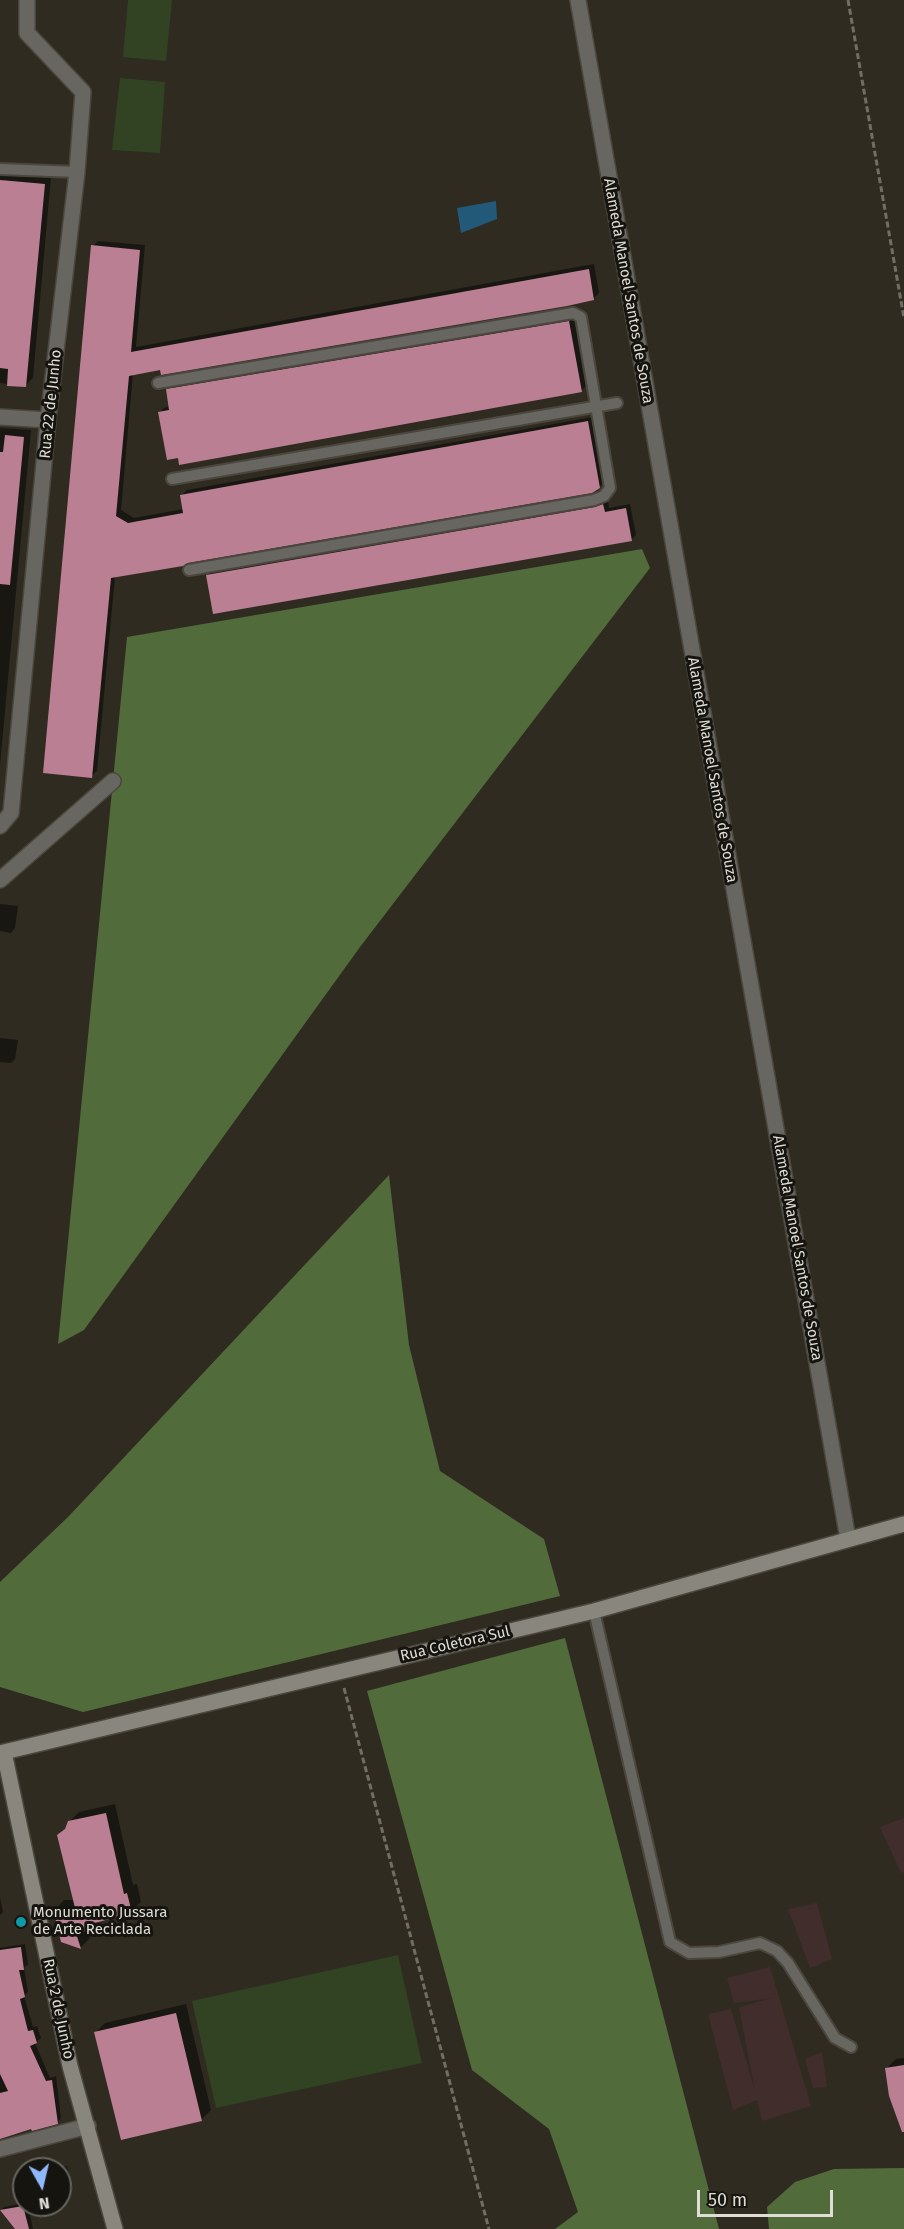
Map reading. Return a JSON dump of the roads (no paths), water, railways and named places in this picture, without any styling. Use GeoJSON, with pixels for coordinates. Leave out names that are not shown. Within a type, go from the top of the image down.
{"type":"FeatureCollection","features":[{"type":"Feature","properties":{"kind":"street","name":"Rua 22 de Junho"},"geometry":{"type":"LineString","coordinates":[[0,825],[11,813],[48,420],[77,172],[83,92],[27,33],[27,0]]}},
{"type":"Feature","properties":{"kind":"street","name":"Alameda Manoel Santos de Souza"},"geometry":{"type":"LineString","coordinates":[[578,0],[848,1539]]}},
{"type":"Feature","properties":{"kind":"street"},"geometry":{"type":"LineString","coordinates":[[0,417],[48,420]]}},
{"type":"Feature","properties":{"kind":"street"},"geometry":{"type":"LineString","coordinates":[[0,880],[113,781]]}},
{"type":"Feature","properties":{"kind":"street","name":"Rua Coletora Sul"},"geometry":{"type":"LineString","coordinates":[[2,1752],[594,1611],[904,1524]]}},
{"type":"Feature","properties":{"kind":"street","name":"Rua 2 de Junho"},"geometry":{"type":"LineString","coordinates":[[2,1752],[70,2066],[114,2229]]}},
{"type":"Feature","properties":{"kind":"street"},"geometry":{"type":"LineString","coordinates":[[0,2149],[87,2126]]}},
{"type":"Feature","properties":{"kind":"lane"},"geometry":{"type":"LineString","coordinates":[[0,169],[77,172]]}},
{"type":"Feature","properties":{"kind":"lane"},"geometry":{"type":"LineString","coordinates":[[158,383],[573,313],[581,317],[610,488],[604,496],[594,500],[189,570]]}},
{"type":"Feature","properties":{"kind":"lane"},"geometry":{"type":"LineString","coordinates":[[172,479],[617,403]]}},
{"type":"Feature","properties":{"kind":"lane"},"geometry":{"type":"LineString","coordinates":[[594,1611],[670,1942],[689,1953],[719,1952],[760,1942],[777,1951],[788,1962],[835,2038],[851,2047]]}},
{"type":"Feature","properties":{"kind":"water"},"geometry":{"type":"Polygon","coordinates":[[[496,201],[497,219],[461,233],[457,208],[496,201]]]}},
{"type":"Feature","properties":{"kind":"place","name":"Monumento Jussara de Arte Reciclada"},"geometry":{"type":"Point","coordinates":[21,1922]}}]}
